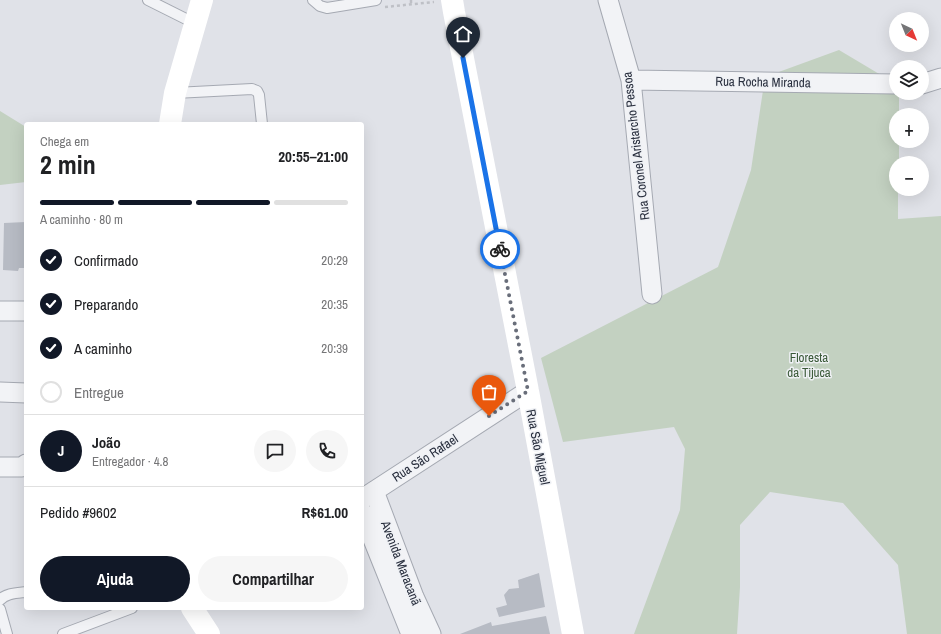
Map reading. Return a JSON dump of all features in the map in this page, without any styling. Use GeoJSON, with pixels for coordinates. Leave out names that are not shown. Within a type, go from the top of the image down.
{"type":"FeatureCollection","features":[{"type":"Feature","properties":{"kind":"street"},"geometry":{"type":"LineString","coordinates":[[170,122],[176,93],[194,23],[202,0]]}},
{"type":"Feature","properties":{"kind":"street","name":"Rua São Miguel"},"geometry":{"type":"LineString","coordinates":[[452,0],[528,391],[573,634]]}},
{"type":"Feature","properties":{"kind":"street","name":"Rua Coronel Aristarcho Pessoa"},"geometry":{"type":"LineString","coordinates":[[608,0],[630,80],[652,294]]}},
{"type":"Feature","properties":{"kind":"street"},"geometry":{"type":"LineString","coordinates":[[929,82],[941,78]]}},
{"type":"Feature","properties":{"kind":"street","name":"Rua Rocha Miranda"},"geometry":{"type":"LineString","coordinates":[[630,80],[889,84]]}},
{"type":"Feature","properties":{"kind":"street"},"geometry":{"type":"LineString","coordinates":[[0,311],[24,311]]}},
{"type":"Feature","properties":{"kind":"street","name":"Rua São Rafael"},"geometry":{"type":"LineString","coordinates":[[368,495],[528,391]]}},
{"type":"Feature","properties":{"kind":"street"},"geometry":{"type":"LineString","coordinates":[[0,392],[24,393]]}},
{"type":"Feature","properties":{"kind":"street"},"geometry":{"type":"LineString","coordinates":[[0,467],[22,467],[24,466]]}},
{"type":"Feature","properties":{"kind":"street","name":"Avenida Maracanã"},"geometry":{"type":"LineString","coordinates":[[368,495],[431,634]]}},
{"type":"Feature","properties":{"kind":"street","name":"Avenida Maracanã"},"geometry":{"type":"LineString","coordinates":[[364,517],[411,634]]}},
{"type":"Feature","properties":{"kind":"street"},"geometry":{"type":"LineString","coordinates":[[193,610],[209,634]]}},
{"type":"Feature","properties":{"kind":"lane"},"geometry":{"type":"LineString","coordinates":[[148,0],[194,23]]}},
{"type":"Feature","properties":{"kind":"lane"},"geometry":{"type":"LineString","coordinates":[[313,0],[320,6],[327,8],[372,0]]}},
{"type":"Feature","properties":{"kind":"lane"},"geometry":{"type":"LineString","coordinates":[[176,93],[252,89],[257,91],[259,95],[262,122]]}},
{"type":"Feature","properties":{"kind":"lane"},"geometry":{"type":"LineString","coordinates":[[0,600],[9,594],[24,592]]}},
{"type":"Feature","properties":{"kind":"lane"},"geometry":{"type":"LineString","coordinates":[[0,609],[7,634]]}},
{"type":"Feature","properties":{"kind":"lane"},"geometry":{"type":"LineString","coordinates":[[63,634],[127,610]]}},
{"type":"Feature","properties":{"kind":"path"},"geometry":{"type":"LineString","coordinates":[[411,0],[411,5]]}},
{"type":"Feature","properties":{"kind":"path"},"geometry":{"type":"LineString","coordinates":[[386,7],[452,0]]}},
{"type":"Feature","properties":{"kind":"green space","name":"Floresta da Tijuca"},"geometry":{"type":"Polygon","coordinates":[[[839,50],[889,80],[889,100],[899,100],[899,108],[889,108],[889,148],[899,148],[899,156],[889,156],[889,196],[898,196],[898,219],[941,216],[941,634],[907,634],[898,565],[843,503],[770,492],[740,525],[740,587],[737,634],[634,634],[680,510],[685,449],[674,427],[563,442],[541,358],[718,267],[751,170],[765,77],[839,50]]]}},
{"type":"Feature","properties":{"kind":"green space"},"geometry":{"type":"Polygon","coordinates":[[[0,111],[24,126],[24,182],[0,185],[0,111]]]}},
{"type":"Feature","properties":{"kind":"building"},"geometry":{"type":"Polygon","coordinates":[[[24,222],[24,268],[19,268],[18,271],[3,270],[4,223],[24,222]]]}},
{"type":"Feature","properties":{"kind":"building"},"geometry":{"type":"Polygon","coordinates":[[[539,573],[545,607],[499,617],[496,608],[507,605],[504,595],[509,589],[519,588],[518,580],[539,573]]]}},
{"type":"Feature","properties":{"kind":"building"},"geometry":{"type":"Polygon","coordinates":[[[546,616],[550,634],[460,634],[491,622],[492,626],[546,616]]]}},
{"type":"Feature","properties":{"kind":"way so far"},"geometry":{"type":"LineString","coordinates":[[489,416],[528,391],[500,249]]}},
{"type":"Feature","properties":{"kind":"route"},"geometry":{"type":"LineString","coordinates":[[463,58],[500,249]]}}]}
